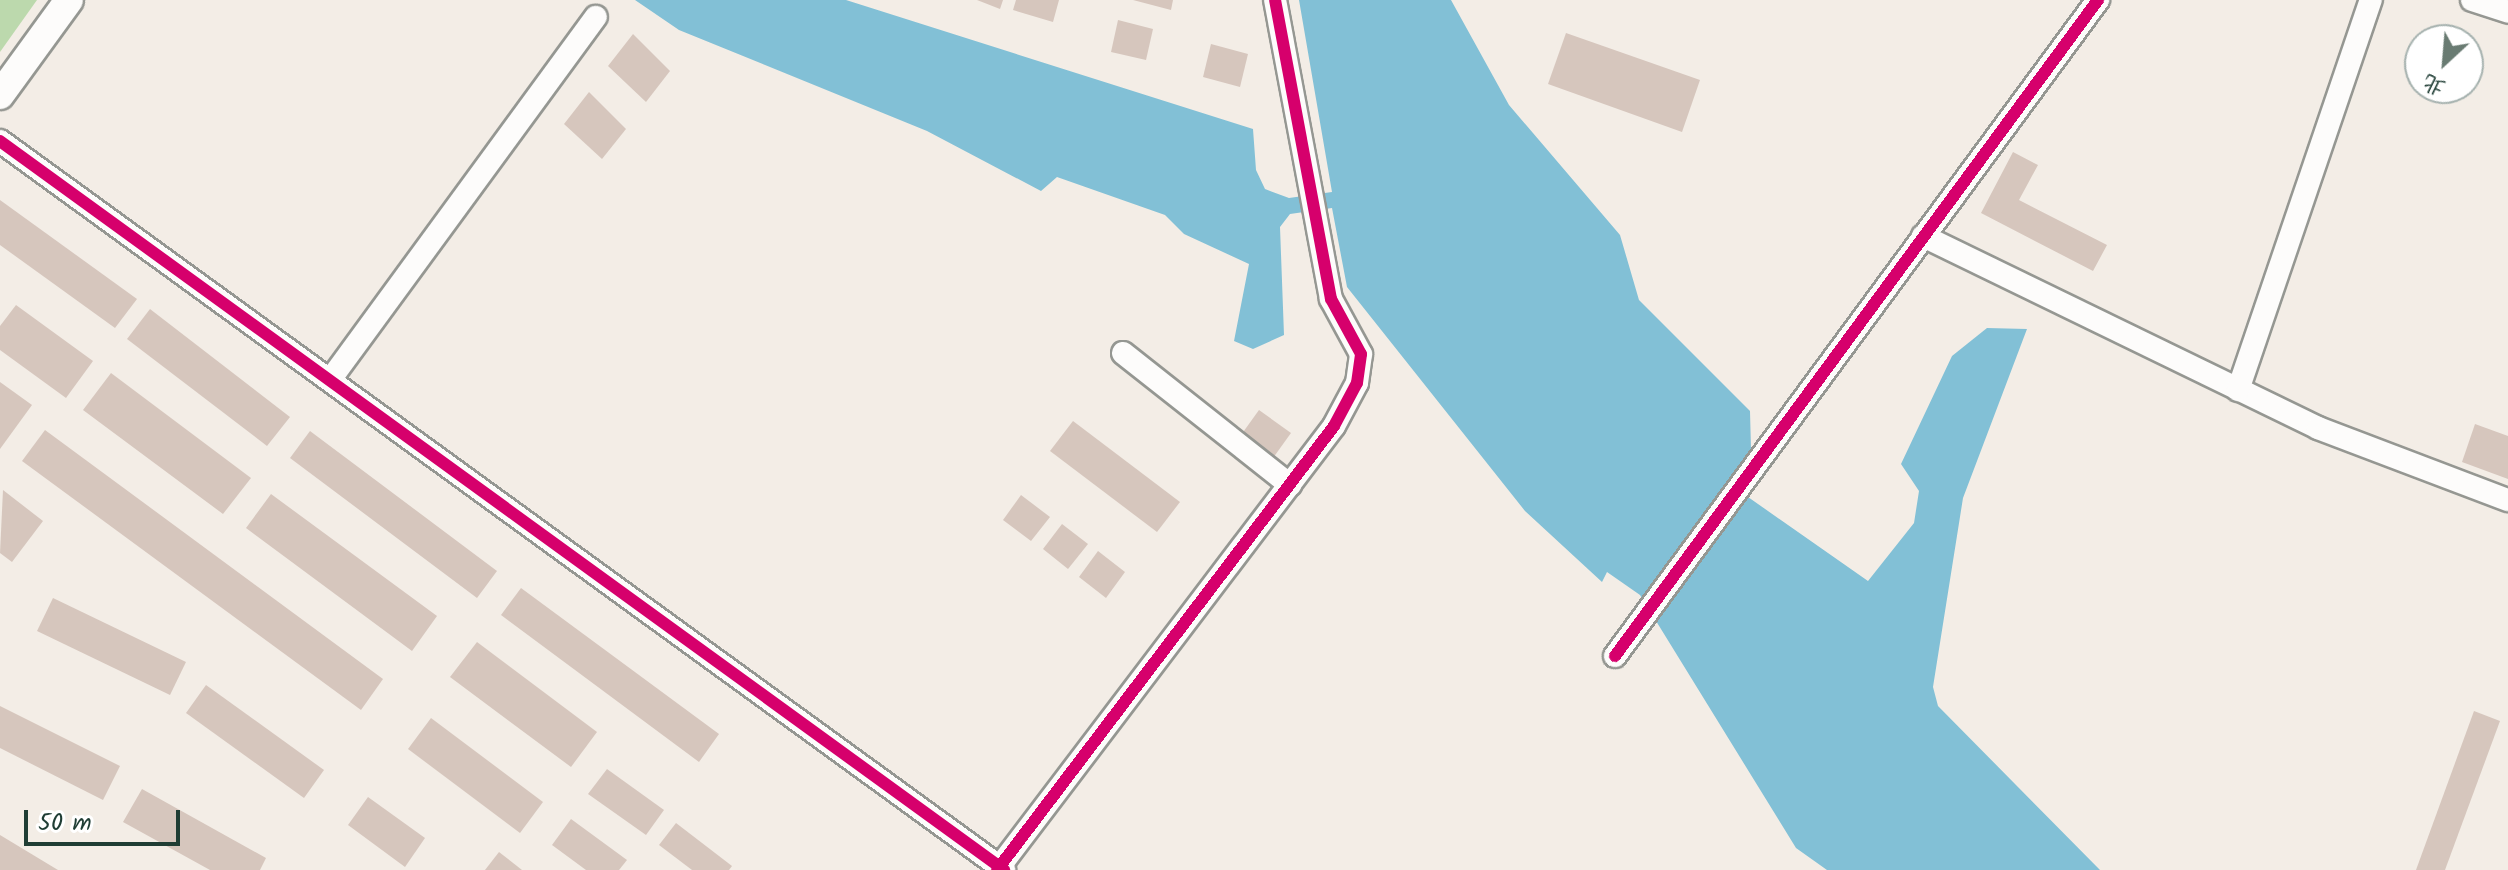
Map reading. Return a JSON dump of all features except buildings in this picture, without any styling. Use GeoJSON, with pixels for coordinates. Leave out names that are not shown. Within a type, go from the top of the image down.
{"type":"FeatureCollection","features":[{"type":"Feature","properties":{"kind":"main road"},"geometry":{"type":"LineString","coordinates":[[0,95],[69,0]]}},
{"type":"Feature","properties":{"kind":"street"},"geometry":{"type":"LineString","coordinates":[[0,141],[1000,869],[1334,426],[1357,383],[1361,354],[1331,299],[1275,0]]}},
{"type":"Feature","properties":{"kind":"street"},"geometry":{"type":"LineString","coordinates":[[1615,656],[2098,0]]}},
{"type":"Feature","properties":{"kind":"street"},"geometry":{"type":"LineString","coordinates":[[2238,390],[2371,0]]}},
{"type":"Feature","properties":{"kind":"street"},"geometry":{"type":"LineString","coordinates":[[2472,0],[2508,12]]}},
{"type":"Feature","properties":{"kind":"street"},"geometry":{"type":"LineString","coordinates":[[330,380],[596,17]]}},
{"type":"Feature","properties":{"kind":"street"},"geometry":{"type":"LineString","coordinates":[[1923,236],[2318,428],[2508,500]]}},
{"type":"Feature","properties":{"kind":"street"},"geometry":{"type":"LineString","coordinates":[[1123,353],[1290,485]]}},
{"type":"Feature","properties":{"kind":"green space"},"geometry":{"type":"Polygon","coordinates":[[[0,0],[37,0],[0,52],[0,0]]]}},
{"type":"Feature","properties":{"kind":"water"},"geometry":{"type":"Polygon","coordinates":[[[635,0],[846,0],[1253,129],[1256,170],[1265,189],[1289,198],[1332,192],[1299,0],[1451,0],[1509,105],[1620,235],[1639,300],[1750,411],[1751,450],[1766,466],[1748,497],[1868,581],[1914,523],[1919,491],[1901,464],[1952,356],[1987,328],[2027,329],[1963,498],[1933,687],[1938,706],[2100,870],[1827,870],[1796,848],[1640,595],[1607,572],[1602,582],[1525,511],[1347,287],[1332,208],[1290,214],[1280,227],[1284,335],[1253,349],[1234,341],[1249,264],[1184,234],[1165,215],[1057,177],[1041,191],[927,131],[679,30],[635,0]]]}},
{"type":"Feature","properties":{"kind":"cycle path"},"geometry":{"type":"LineString","coordinates":[[997,870],[1334,426],[1357,383],[1361,354],[1331,299],[1275,0]]}},
{"type":"Feature","properties":{"kind":"cycle path"},"geometry":{"type":"LineString","coordinates":[[1615,656],[2098,0]]}},
{"type":"Feature","properties":{"kind":"cycle path"},"geometry":{"type":"LineString","coordinates":[[0,141],[1004,870]]}}]}
